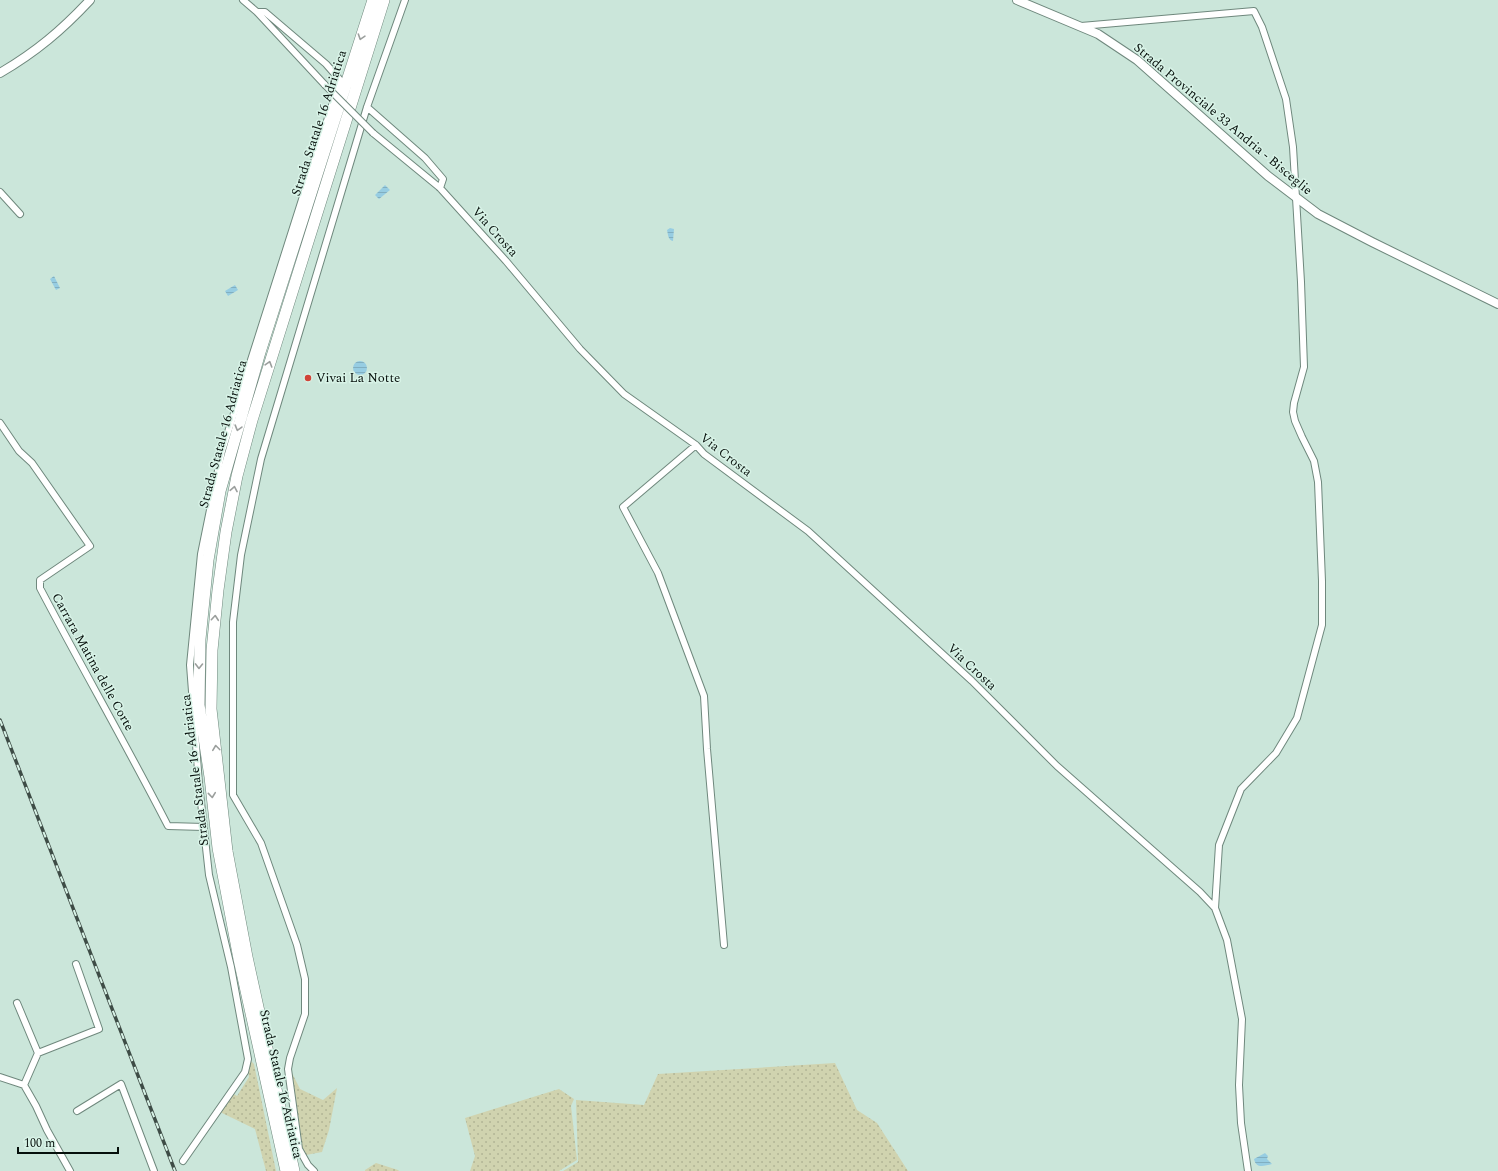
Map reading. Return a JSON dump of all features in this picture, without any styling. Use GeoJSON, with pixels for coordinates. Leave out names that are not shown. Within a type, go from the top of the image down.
{"type":"FeatureCollection","features":[{"type":"Feature","properties":{"kind":"highway","name":"Strada Statale 16 Adriatica"},"geometry":{"type":"LineString","coordinates":[[286,1171],[239,959],[218,848],[210,777],[199,706],[200,639],[208,560],[220,491],[260,352],[373,0]]}},
{"type":"Feature","properties":{"kind":"highway","name":"Strada Statale 16 Adriatica"},"geometry":{"type":"LineString","coordinates":[[294,1171],[247,957],[227,851],[211,708],[212,650],[226,532],[237,476],[252,420],[384,0]]}},
{"type":"Feature","properties":{"kind":"main road"},"geometry":{"type":"LineString","coordinates":[[0,73],[25,58],[52,38],[90,0]]}},
{"type":"Feature","properties":{"kind":"main road","name":"Strada Provinciale 33 Andria - Bisceglie"},"geometry":{"type":"LineString","coordinates":[[1017,0],[1098,34],[1137,60],[1268,176],[1325,218],[1498,304]]}},
{"type":"Feature","properties":{"kind":"street","name":"Via Crosta"},"geometry":{"type":"LineString","coordinates":[[243,0],[373,133],[440,188],[506,261],[580,349],[624,394],[696,445],[704,454],[808,531],[972,681],[1057,766],[1200,892],[1215,908]]}},
{"type":"Feature","properties":{"kind":"street"},"geometry":{"type":"LineString","coordinates":[[314,1171],[308,1165],[299,1149],[288,1069],[290,1058],[305,1014],[305,980],[297,945],[261,843],[233,795],[233,622],[241,555],[261,459],[367,107],[405,0]]}},
{"type":"Feature","properties":{"kind":"street"},"geometry":{"type":"LineString","coordinates":[[183,1161],[246,1072],[248,1059],[231,967],[209,875],[204,826],[190,664],[200,554],[222,451],[340,80],[326,64],[265,12],[256,12]]}},
{"type":"Feature","properties":{"kind":"street"},"geometry":{"type":"LineString","coordinates":[[1081,26],[1254,12],[1262,27],[1286,98],[1293,147],[1301,282],[1304,367],[1293,412],[1295,421],[1314,461],[1318,482],[1322,581],[1322,624],[1297,718],[1276,753],[1241,790],[1219,845],[1215,908],[1227,940],[1242,1019],[1239,1093],[1241,1123],[1248,1171]]}},
{"type":"Feature","properties":{"kind":"street"},"geometry":{"type":"LineString","coordinates":[[367,107],[426,158],[443,180],[440,188]]}},
{"type":"Feature","properties":{"kind":"street"},"geometry":{"type":"LineString","coordinates":[[0,192],[20,214]]}},
{"type":"Feature","properties":{"kind":"street","name":"Carrara Matina delle Corte"},"geometry":{"type":"LineString","coordinates":[[0,423],[19,451],[32,463],[90,546],[40,580],[40,588],[80,665],[140,772],[168,826],[204,826]]}},
{"type":"Feature","properties":{"kind":"street"},"geometry":{"type":"LineString","coordinates":[[696,445],[623,507],[658,574],[704,696],[707,749],[724,945]]}},
{"type":"Feature","properties":{"kind":"street"},"geometry":{"type":"LineString","coordinates":[[24,1085],[38,1053],[99,1029],[76,964]]}},
{"type":"Feature","properties":{"kind":"street"},"geometry":{"type":"LineString","coordinates":[[17,1003],[38,1053]]}},
{"type":"Feature","properties":{"kind":"street"},"geometry":{"type":"LineString","coordinates":[[0,1076],[24,1085],[70,1171]]}},
{"type":"Feature","properties":{"kind":"street"},"geometry":{"type":"LineString","coordinates":[[76,1111],[121,1084],[154,1171]]}},
{"type":"Feature","properties":{"kind":"green space"},"geometry":{"type":"Polygon","coordinates":[[[250,1060],[254,1064],[276,1171],[266,1171],[255,1129],[220,1112],[234,1094],[237,1096],[249,1077],[248,1070],[250,1060]]]}},
{"type":"Feature","properties":{"kind":"green space"},"geometry":{"type":"Polygon","coordinates":[[[835,1063],[857,1110],[877,1123],[908,1171],[563,1171],[578,1162],[576,1100],[644,1105],[658,1074],[835,1063]]]}},
{"type":"Feature","properties":{"kind":"green space"},"geometry":{"type":"Polygon","coordinates":[[[290,1069],[300,1089],[323,1100],[337,1088],[329,1130],[322,1152],[306,1155],[300,1146],[290,1069]]]}},
{"type":"Feature","properties":{"kind":"green space"},"geometry":{"type":"Polygon","coordinates":[[[559,1089],[574,1099],[571,1106],[577,1160],[559,1171],[470,1171],[475,1156],[465,1118],[559,1089]]]}},
{"type":"Feature","properties":{"kind":"green space"},"geometry":{"type":"Polygon","coordinates":[[[376,1163],[398,1170],[399,1171],[365,1171],[376,1163]]]}},
{"type":"Feature","properties":{"kind":"water"},"geometry":{"type":"Polygon","coordinates":[[[385,185],[390,190],[379,199],[375,195],[385,185]]]}},
{"type":"Feature","properties":{"kind":"water"},"geometry":{"type":"Polygon","coordinates":[[[670,228],[674,229],[673,241],[668,235],[667,230],[670,228]]]}},
{"type":"Feature","properties":{"kind":"water"},"geometry":{"type":"Polygon","coordinates":[[[54,276],[60,288],[56,290],[50,279],[54,276]]]}},
{"type":"Feature","properties":{"kind":"water"},"geometry":{"type":"Polygon","coordinates":[[[235,285],[238,290],[228,296],[225,291],[235,285]]]}},
{"type":"Feature","properties":{"kind":"water"},"geometry":{"type":"Polygon","coordinates":[[[357,361],[363,361],[367,365],[367,371],[363,375],[357,375],[353,371],[353,365],[357,361]]]}},
{"type":"Feature","properties":{"kind":"water"},"geometry":{"type":"Polygon","coordinates":[[[1265,1153],[1268,1156],[1267,1159],[1272,1164],[1258,1166],[1254,1159],[1265,1153]]]}},
{"type":"Feature","properties":{"kind":"railway"},"geometry":{"type":"LineString","coordinates":[[0,720],[175,1171]]}},
{"type":"Feature","properties":{"kind":"place","name":"Vivai La Notte"},"geometry":{"type":"Point","coordinates":[308,378]}}]}
